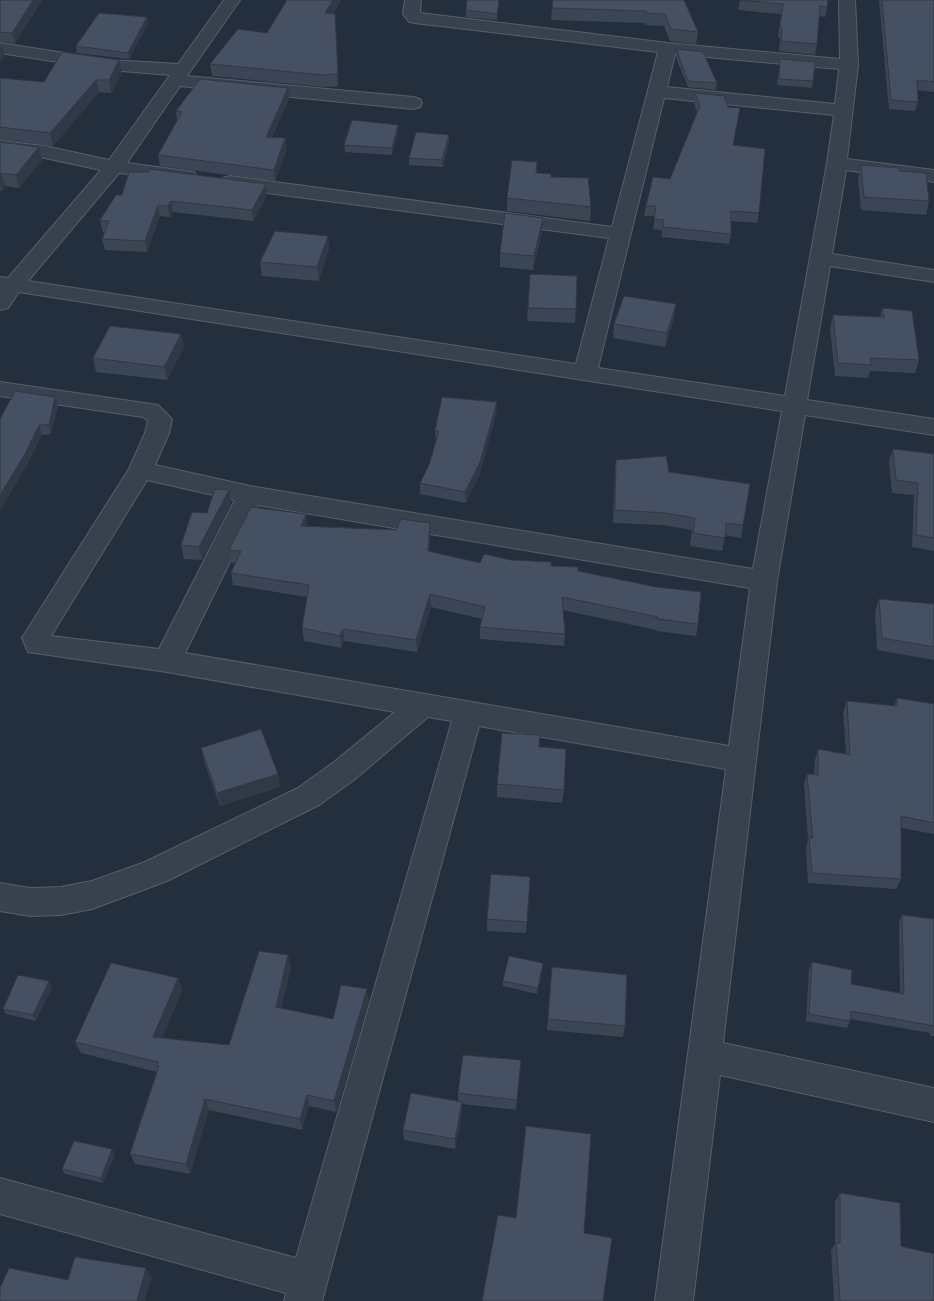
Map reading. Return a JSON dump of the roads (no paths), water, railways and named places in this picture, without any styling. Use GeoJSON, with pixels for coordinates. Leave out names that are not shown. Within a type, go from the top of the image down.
{"type":"FeatureCollection","features":[{"type":"Feature","properties":{"kind":"street"},"geometry":{"type":"LineString","coordinates":[[4,291],[114,167],[177,75],[232,0]]}},
{"type":"Feature","properties":{"kind":"street"},"geometry":{"type":"LineString","coordinates":[[413,0],[411,14],[415,18],[668,48],[849,65]]}},
{"type":"Feature","properties":{"kind":"street"},"geometry":{"type":"LineString","coordinates":[[674,1301],[764,581],[822,259],[837,163],[849,65],[847,0]]}},
{"type":"Feature","properties":{"kind":"street"},"geometry":{"type":"LineString","coordinates":[[0,48],[177,75],[413,103]]}},
{"type":"Feature","properties":{"kind":"street"},"geometry":{"type":"LineString","coordinates":[[585,373],[668,48]]}},
{"type":"Feature","properties":{"kind":"street"},"geometry":{"type":"LineString","coordinates":[[657,92],[844,110]]}},
{"type":"Feature","properties":{"kind":"street"},"geometry":{"type":"LineString","coordinates":[[0,146],[45,152],[114,167],[622,234]]}},
{"type":"Feature","properties":{"kind":"street"},"geometry":{"type":"LineString","coordinates":[[837,163],[934,176]]}},
{"type":"Feature","properties":{"kind":"street"},"geometry":{"type":"LineString","coordinates":[[822,259],[934,276]]}},
{"type":"Feature","properties":{"kind":"street"},"geometry":{"type":"LineString","coordinates":[[4,291],[585,373],[934,427]]}},
{"type":"Feature","properties":{"kind":"street"},"geometry":{"type":"LineString","coordinates":[[0,389],[150,410],[160,419],[157,433],[141,470],[36,638],[38,644],[45,647],[167,661],[741,760]]}},
{"type":"Feature","properties":{"kind":"street"},"geometry":{"type":"LineString","coordinates":[[141,470],[250,495],[764,581]]}},
{"type":"Feature","properties":{"kind":"street"},"geometry":{"type":"LineString","coordinates":[[167,661],[250,495]]}},
{"type":"Feature","properties":{"kind":"street"},"geometry":{"type":"LineString","coordinates":[[0,897],[12,901],[44,904],[76,900],[116,888],[315,792],[370,750],[423,705]]}},
{"type":"Feature","properties":{"kind":"street"},"geometry":{"type":"LineString","coordinates":[[0,1196],[306,1291],[469,712]]}},
{"type":"Feature","properties":{"kind":"street"},"geometry":{"type":"LineString","coordinates":[[704,1055],[934,1105]]}}]}
